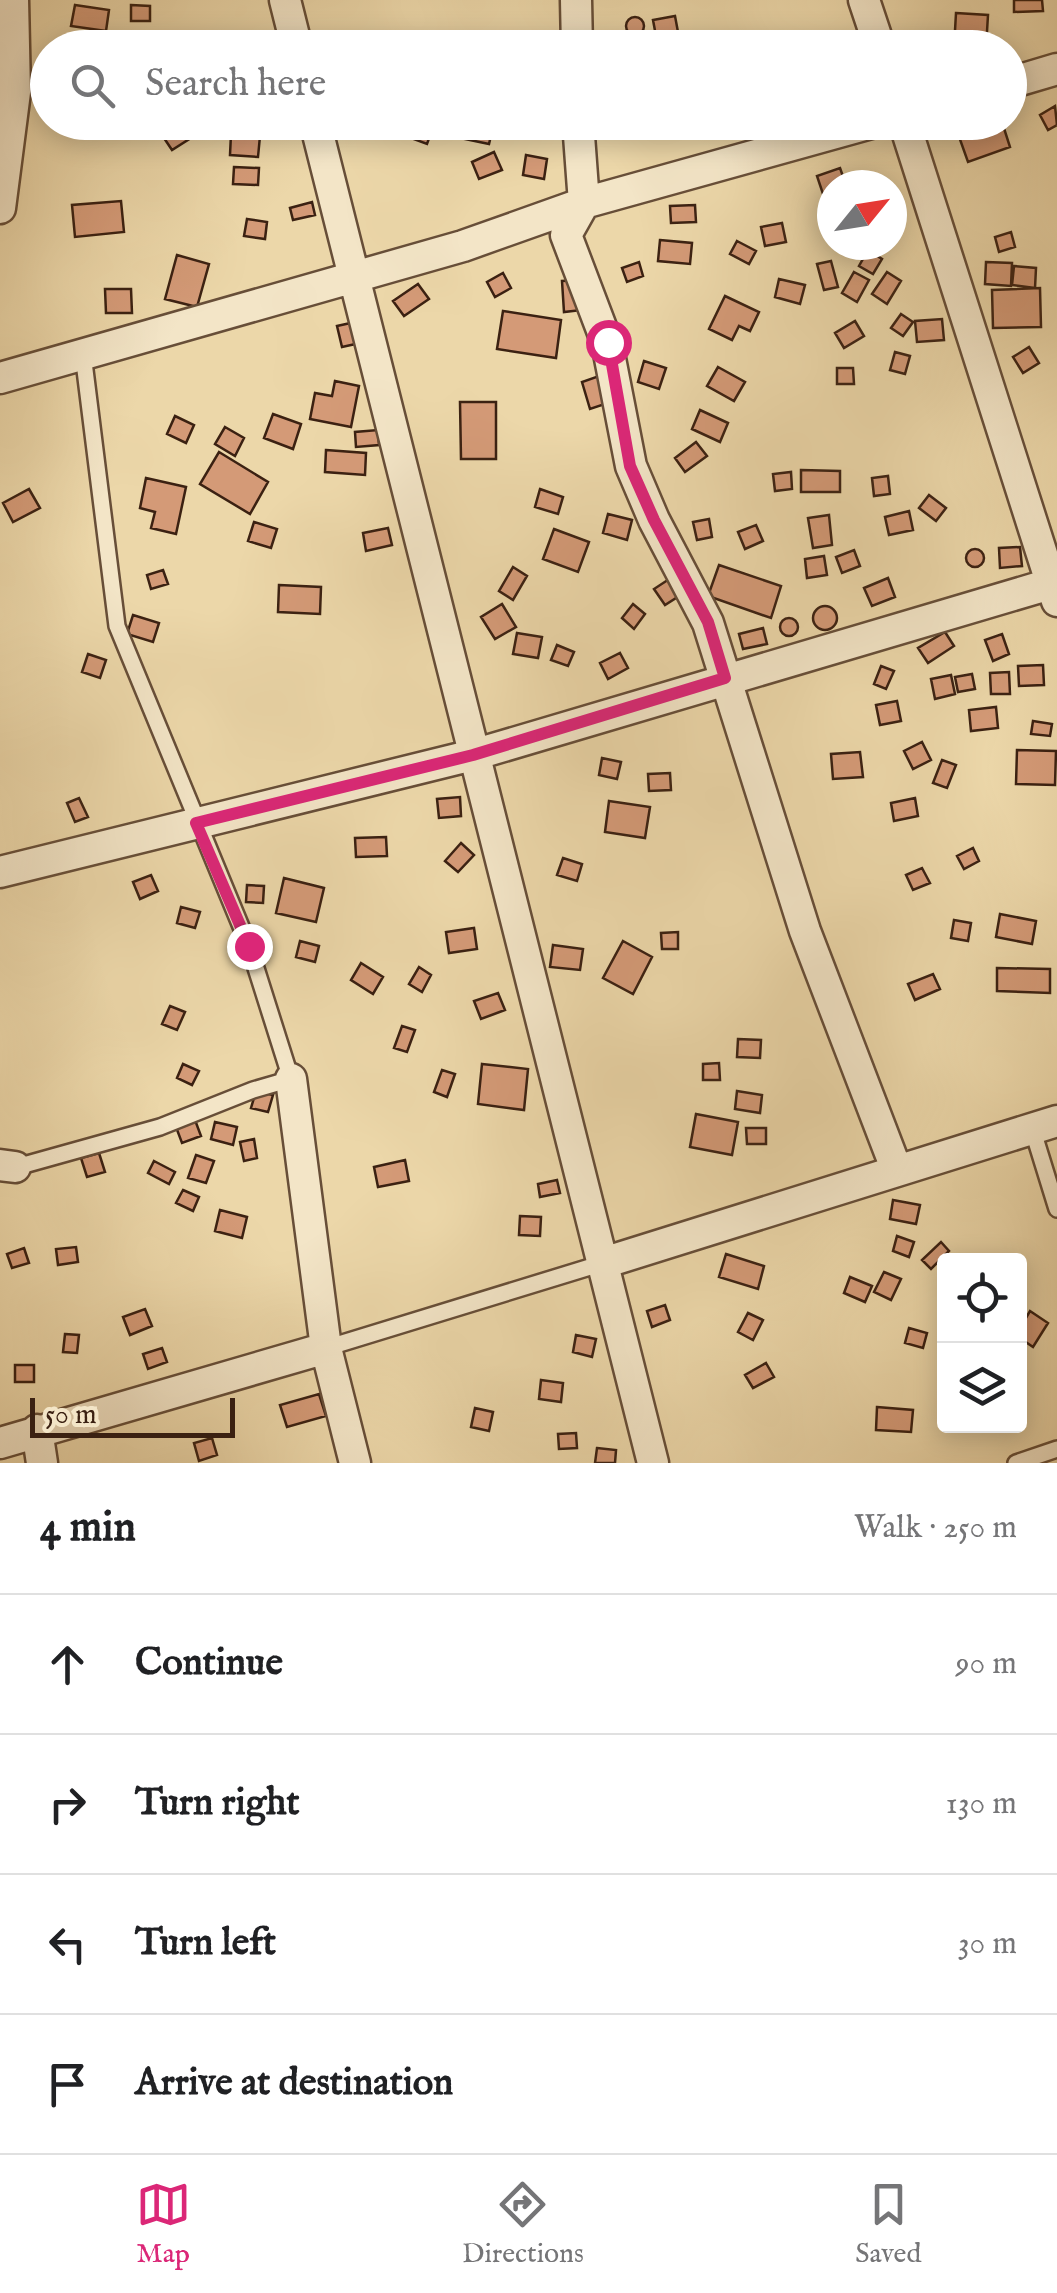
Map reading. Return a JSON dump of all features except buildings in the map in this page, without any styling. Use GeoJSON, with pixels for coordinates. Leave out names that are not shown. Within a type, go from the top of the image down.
{"type":"FeatureCollection","features":[{"type":"Feature","properties":{"kind":"street"},"geometry":{"type":"LineString","coordinates":[[0,208],[15,92],[13,0]]}},
{"type":"Feature","properties":{"kind":"street"},"geometry":{"type":"LineString","coordinates":[[286,0],[293,30]]}},
{"type":"Feature","properties":{"kind":"street"},"geometry":{"type":"LineString","coordinates":[[576,0],[577,30]]}},
{"type":"Feature","properties":{"kind":"street"},"geometry":{"type":"LineString","coordinates":[[864,0],[874,30]]}},
{"type":"Feature","properties":{"kind":"street"},"geometry":{"type":"LineString","coordinates":[[1027,78],[1057,69]]}},
{"type":"Feature","properties":{"kind":"street"},"geometry":{"type":"LineString","coordinates":[[320,140],[654,1463]]}},
{"type":"Feature","properties":{"kind":"street"},"geometry":{"type":"LineString","coordinates":[[579,140],[584,203],[566,235],[608,342],[630,466],[708,622],[805,930],[896,1171]]}},
{"type":"Feature","properties":{"kind":"street"},"geometry":{"type":"LineString","coordinates":[[0,378],[463,246],[584,203],[810,140]]}},
{"type":"Feature","properties":{"kind":"street"},"geometry":{"type":"LineString","coordinates":[[0,872],[473,755],[725,678],[1055,589],[910,140]]}},
{"type":"Feature","properties":{"kind":"street"},"geometry":{"type":"LineString","coordinates":[[292,1079],[326,1348],[355,1463]]}},
{"type":"Feature","properties":{"kind":"street"},"geometry":{"type":"LineString","coordinates":[[603,1263],[1045,1125]]}},
{"type":"Feature","properties":{"kind":"street"},"geometry":{"type":"LineString","coordinates":[[0,1443],[326,1348]]}},
{"type":"Feature","properties":{"kind":"street"},"geometry":{"type":"LineString","coordinates":[[38,1430],[42,1463]]}},
{"type":"Feature","properties":{"kind":"lane"},"geometry":{"type":"LineString","coordinates":[[5,1168],[160,1128],[253,1090],[292,1079],[249,946],[117,626],[84,354]]}},
{"type":"Feature","properties":{"kind":"lane"},"geometry":{"type":"LineString","coordinates":[[1045,1125],[1057,1209]]}},
{"type":"Feature","properties":{"kind":"lane"},"geometry":{"type":"LineString","coordinates":[[326,1348],[603,1263]]}},
{"type":"Feature","properties":{"kind":"lane"},"geometry":{"type":"LineString","coordinates":[[1016,1463],[1057,1449]]}},
{"type":"Feature","properties":{"kind":"route"},"geometry":{"type":"LineString","coordinates":[[249,946],[196,823],[473,755],[725,678],[708,622],[630,466],[608,342]]}}]}
